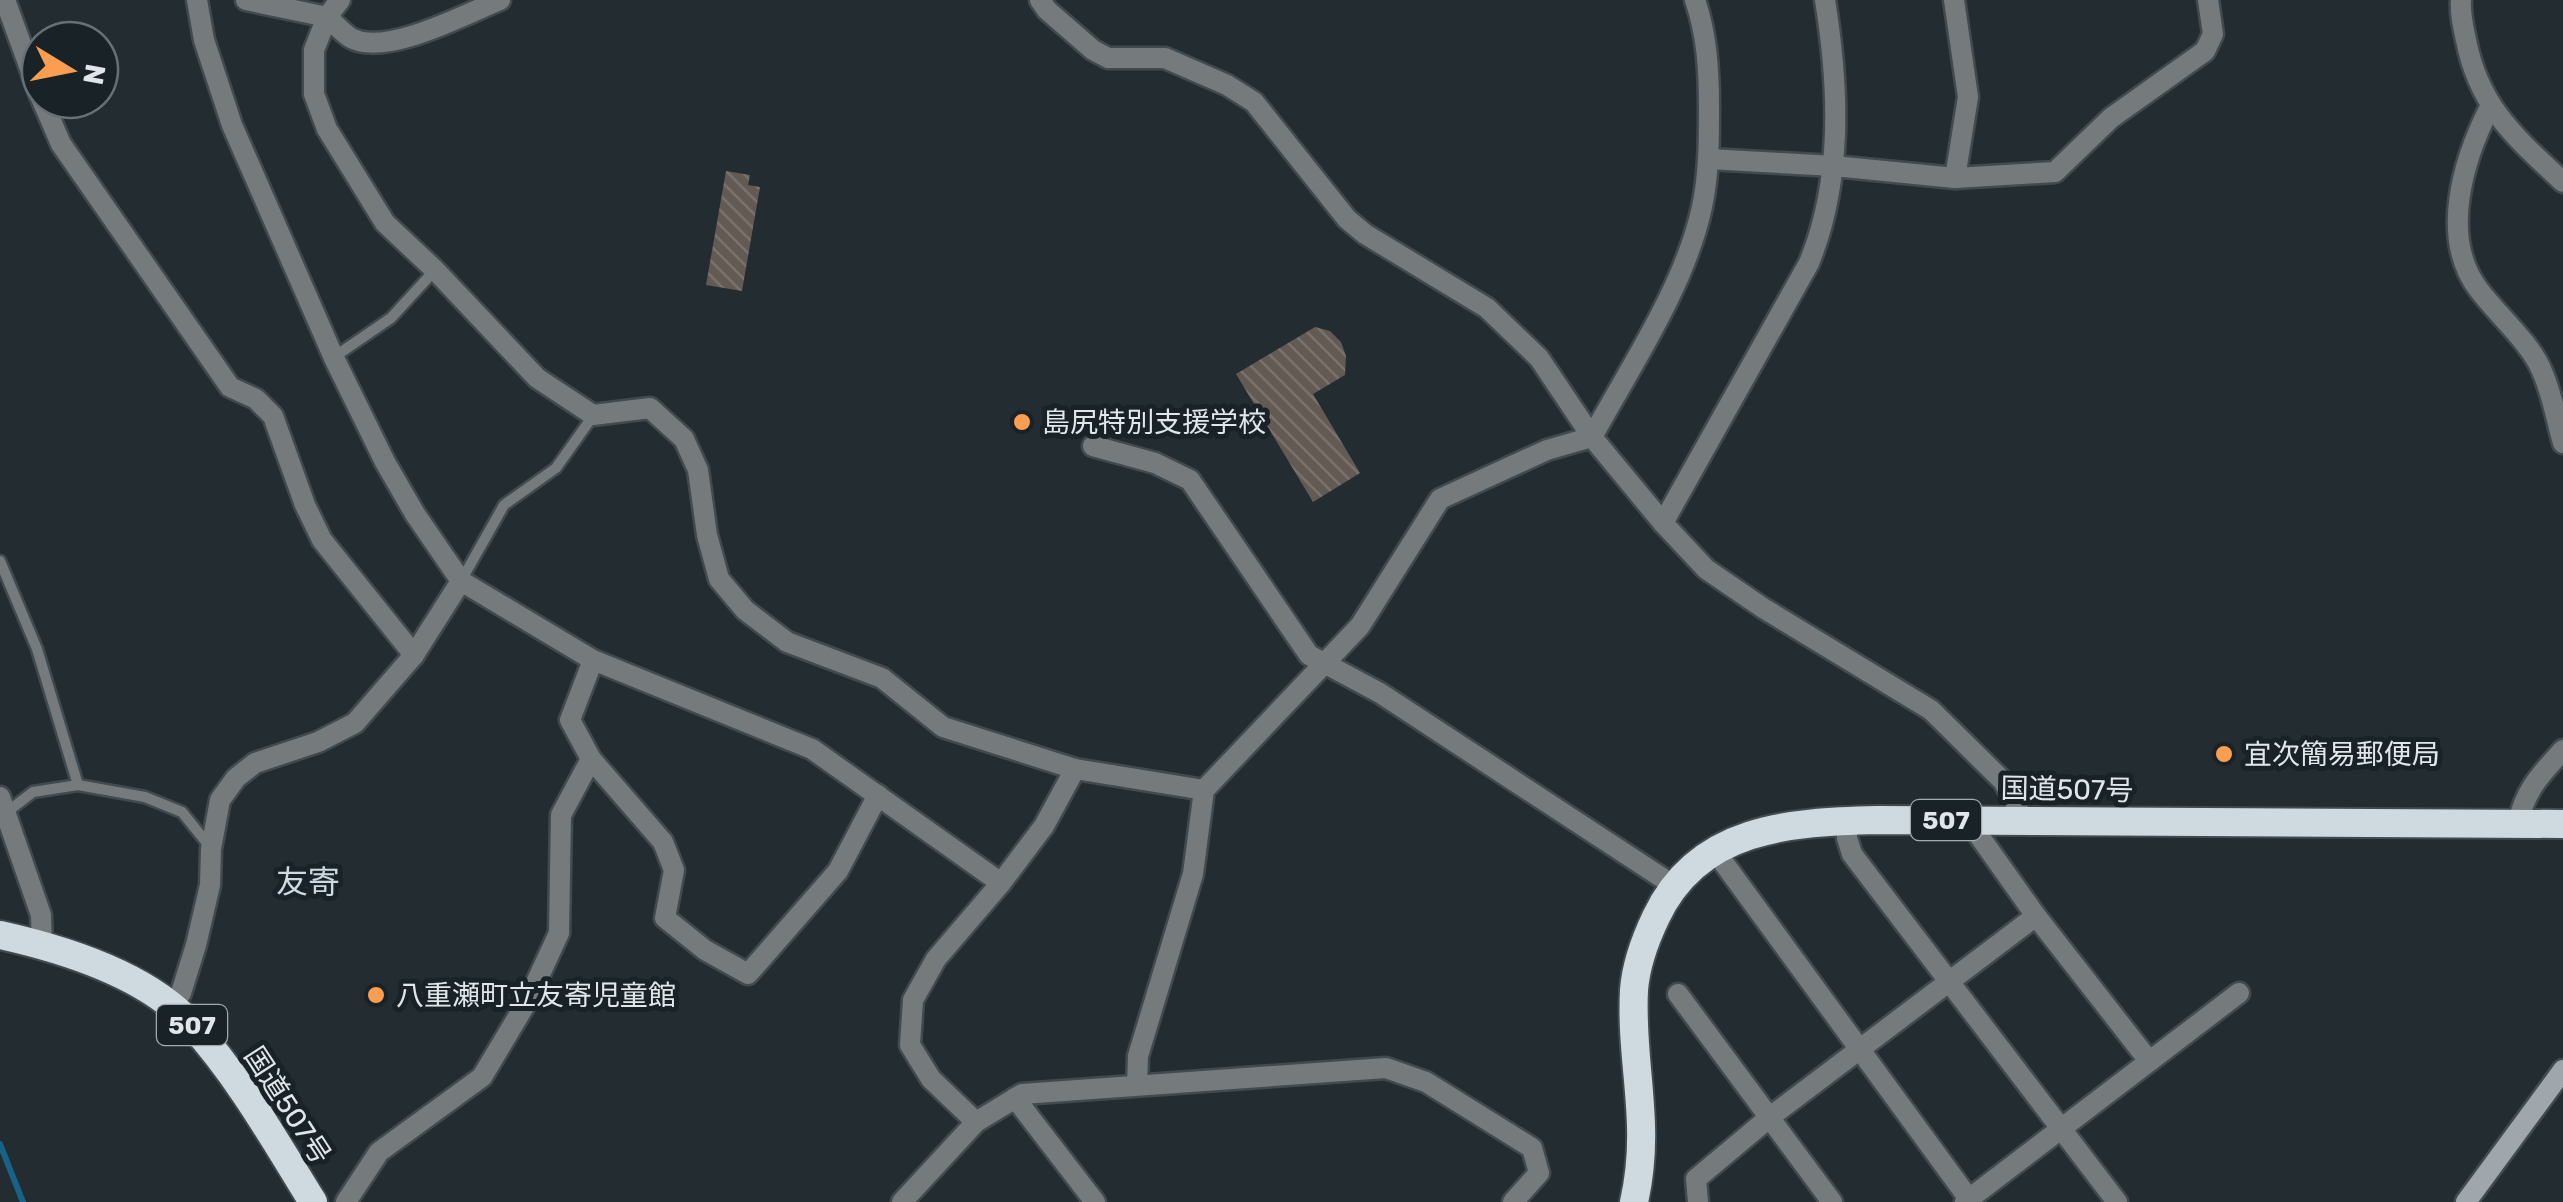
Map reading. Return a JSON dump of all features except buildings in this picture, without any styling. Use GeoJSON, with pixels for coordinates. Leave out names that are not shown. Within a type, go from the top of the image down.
{"type":"FeatureCollection","features":[{"type":"Feature","properties":{"kind":"highway","name":"国道507号"},"geometry":{"type":"LineString","coordinates":[[1634,1202],[1643,1142],[1634,989],[1647,936],[1673,885],[1715,851],[1758,831],[1847,821],[2563,824]]}},
{"type":"Feature","properties":{"kind":"highway","name":"国道507号"},"geometry":{"type":"LineString","coordinates":[[0,935],[108,968],[190,1022],[226,1066],[313,1202]]}},
{"type":"Feature","properties":{"kind":"main road"},"geometry":{"type":"LineString","coordinates":[[2466,1202],[2563,1070]]}},
{"type":"Feature","properties":{"kind":"street"},"geometry":{"type":"LineString","coordinates":[[5,0],[20,41]]}},
{"type":"Feature","properties":{"kind":"street"},"geometry":{"type":"LineString","coordinates":[[198,0],[204,40],[232,126],[334,358],[385,462],[461,581],[593,660],[812,749],[1002,882]]}},
{"type":"Feature","properties":{"kind":"street"},"geometry":{"type":"LineString","coordinates":[[246,0],[334,9]]}},
{"type":"Feature","properties":{"kind":"street"},"geometry":{"type":"LineString","coordinates":[[334,9],[353,39],[376,44],[397,40],[500,0]]}},
{"type":"Feature","properties":{"kind":"street"},"geometry":{"type":"LineString","coordinates":[[1040,0],[1070,30],[1108,58],[1165,58],[1227,84],[1254,102],[1347,219],[1364,234],[1487,308],[1539,358],[1592,437],[1663,524],[1706,569],[1931,710],[2003,782],[2017,805],[2020,820]]}},
{"type":"Feature","properties":{"kind":"street"},"geometry":{"type":"LineString","coordinates":[[1137,1084],[1138,1056],[1192,874],[1204,790],[1360,626],[1440,499],[1547,450],[1592,437],[1682,270],[1701,209],[1709,159],[1709,72],[1703,23],[1695,0]]}},
{"type":"Feature","properties":{"kind":"street"},"geometry":{"type":"LineString","coordinates":[[1663,524],[1809,263],[1822,230],[1834,166],[1833,50],[1825,0]]}},
{"type":"Feature","properties":{"kind":"street"},"geometry":{"type":"LineString","coordinates":[[1954,0],[1968,97],[1955,178]]}},
{"type":"Feature","properties":{"kind":"street"},"geometry":{"type":"LineString","coordinates":[[1709,159],[1955,178],[2055,172],[2112,118],[2205,51],[2213,34],[2208,0]]}},
{"type":"Feature","properties":{"kind":"street"},"geometry":{"type":"LineString","coordinates":[[2461,0],[2470,64],[2490,107],[2563,182]]}},
{"type":"Feature","properties":{"kind":"street"},"geometry":{"type":"LineString","coordinates":[[334,9],[314,50],[314,94],[327,128],[384,223],[538,378],[594,415],[650,408],[684,439],[698,470],[707,535],[719,579],[745,610],[787,642],[882,678],[942,727],[1075,769],[1204,790]]}},
{"type":"Feature","properties":{"kind":"street"},"geometry":{"type":"LineString","coordinates":[[2490,107],[2468,157],[2460,203],[2459,246],[2475,286],[2541,367],[2563,443]]}},
{"type":"Feature","properties":{"kind":"street"},"geometry":{"type":"LineString","coordinates":[[51,120],[61,144],[230,387],[256,399],[273,416],[322,540],[414,655]]}},
{"type":"Feature","properties":{"kind":"street"},"geometry":{"type":"LineString","coordinates":[[1093,446],[1155,463],[1190,480],[1308,655],[1380,693],[1673,885]]}},
{"type":"Feature","properties":{"kind":"street"},"geometry":{"type":"LineString","coordinates":[[170,1006],[181,993],[196,944],[210,885],[211,849],[220,800],[236,778],[255,763],[318,742],[355,723],[414,655],[461,581]]}},
{"type":"Feature","properties":{"kind":"street"},"geometry":{"type":"LineString","coordinates":[[593,660],[570,720],[592,759],[663,842],[674,870],[666,918],[705,950],[748,974],[838,871],[878,795]]}},
{"type":"Feature","properties":{"kind":"street"},"geometry":{"type":"LineString","coordinates":[[2518,824],[2532,783],[2563,750]]}},
{"type":"Feature","properties":{"kind":"street"},"geometry":{"type":"LineString","coordinates":[[346,1202],[379,1152],[482,1077],[528,1000],[559,934],[562,816],[592,759]]}},
{"type":"Feature","properties":{"kind":"street"},"geometry":{"type":"LineString","coordinates":[[976,1122],[931,1078],[910,1045],[914,1000],[936,958],[1044,826],[1075,769]]}},
{"type":"Feature","properties":{"kind":"street"},"geometry":{"type":"LineString","coordinates":[[2,808],[41,914],[42,946]]}},
{"type":"Feature","properties":{"kind":"street"},"geometry":{"type":"LineString","coordinates":[[1974,820],[1980,837],[2036,916],[2148,1061]]}},
{"type":"Feature","properties":{"kind":"street"},"geometry":{"type":"LineString","coordinates":[[1847,821],[1852,854],[2117,1202]]}},
{"type":"Feature","properties":{"kind":"street"},"geometry":{"type":"LineString","coordinates":[[1715,851],[1967,1200],[2239,993]]}},
{"type":"Feature","properties":{"kind":"street"},"geometry":{"type":"LineString","coordinates":[[1698,1202],[1696,1179],[1770,1117],[2036,916]]}},
{"type":"Feature","properties":{"kind":"street"},"geometry":{"type":"LineString","coordinates":[[1678,994],[1832,1202]]}},
{"type":"Feature","properties":{"kind":"street"},"geometry":{"type":"LineString","coordinates":[[910,1199],[976,1122],[1022,1094],[1386,1068],[1426,1082],[1532,1148],[1539,1173],[1513,1202]]}},
{"type":"Feature","properties":{"kind":"street"},"geometry":{"type":"LineString","coordinates":[[1015,1098],[1096,1202]]}},
{"type":"Feature","properties":{"kind":"lane"},"geometry":{"type":"LineString","coordinates":[[334,358],[392,318],[434,270]]}},
{"type":"Feature","properties":{"kind":"lane"},"geometry":{"type":"LineString","coordinates":[[461,581],[504,505],[556,468],[594,415]]}},
{"type":"Feature","properties":{"kind":"lane"},"geometry":{"type":"LineString","coordinates":[[0,561],[37,649],[78,785]]}},
{"type":"Feature","properties":{"kind":"lane"},"geometry":{"type":"LineString","coordinates":[[2,808],[33,792],[78,785],[145,797],[182,812],[211,849]]}},
{"type":"Feature","properties":{"kind":"waterway"},"geometry":{"type":"LineString","coordinates":[[0,1144],[23,1202]]}},
{"type":"Feature","properties":{"kind":"place","name":"島尻特別支援学校"},"geometry":{"type":"Point","coordinates":[1022,422]}},
{"type":"Feature","properties":{"kind":"place","name":"宜次簡易郵便局"},"geometry":{"type":"Point","coordinates":[2224,754]}},
{"type":"Feature","properties":{"kind":"place","name":"八重瀬町立友寄児童館"},"geometry":{"type":"Point","coordinates":[376,995]}},
{"type":"Feature","properties":{"kind":"district","name":"友寄"},"geometry":{"type":"Point","coordinates":[308,882]}}]}
